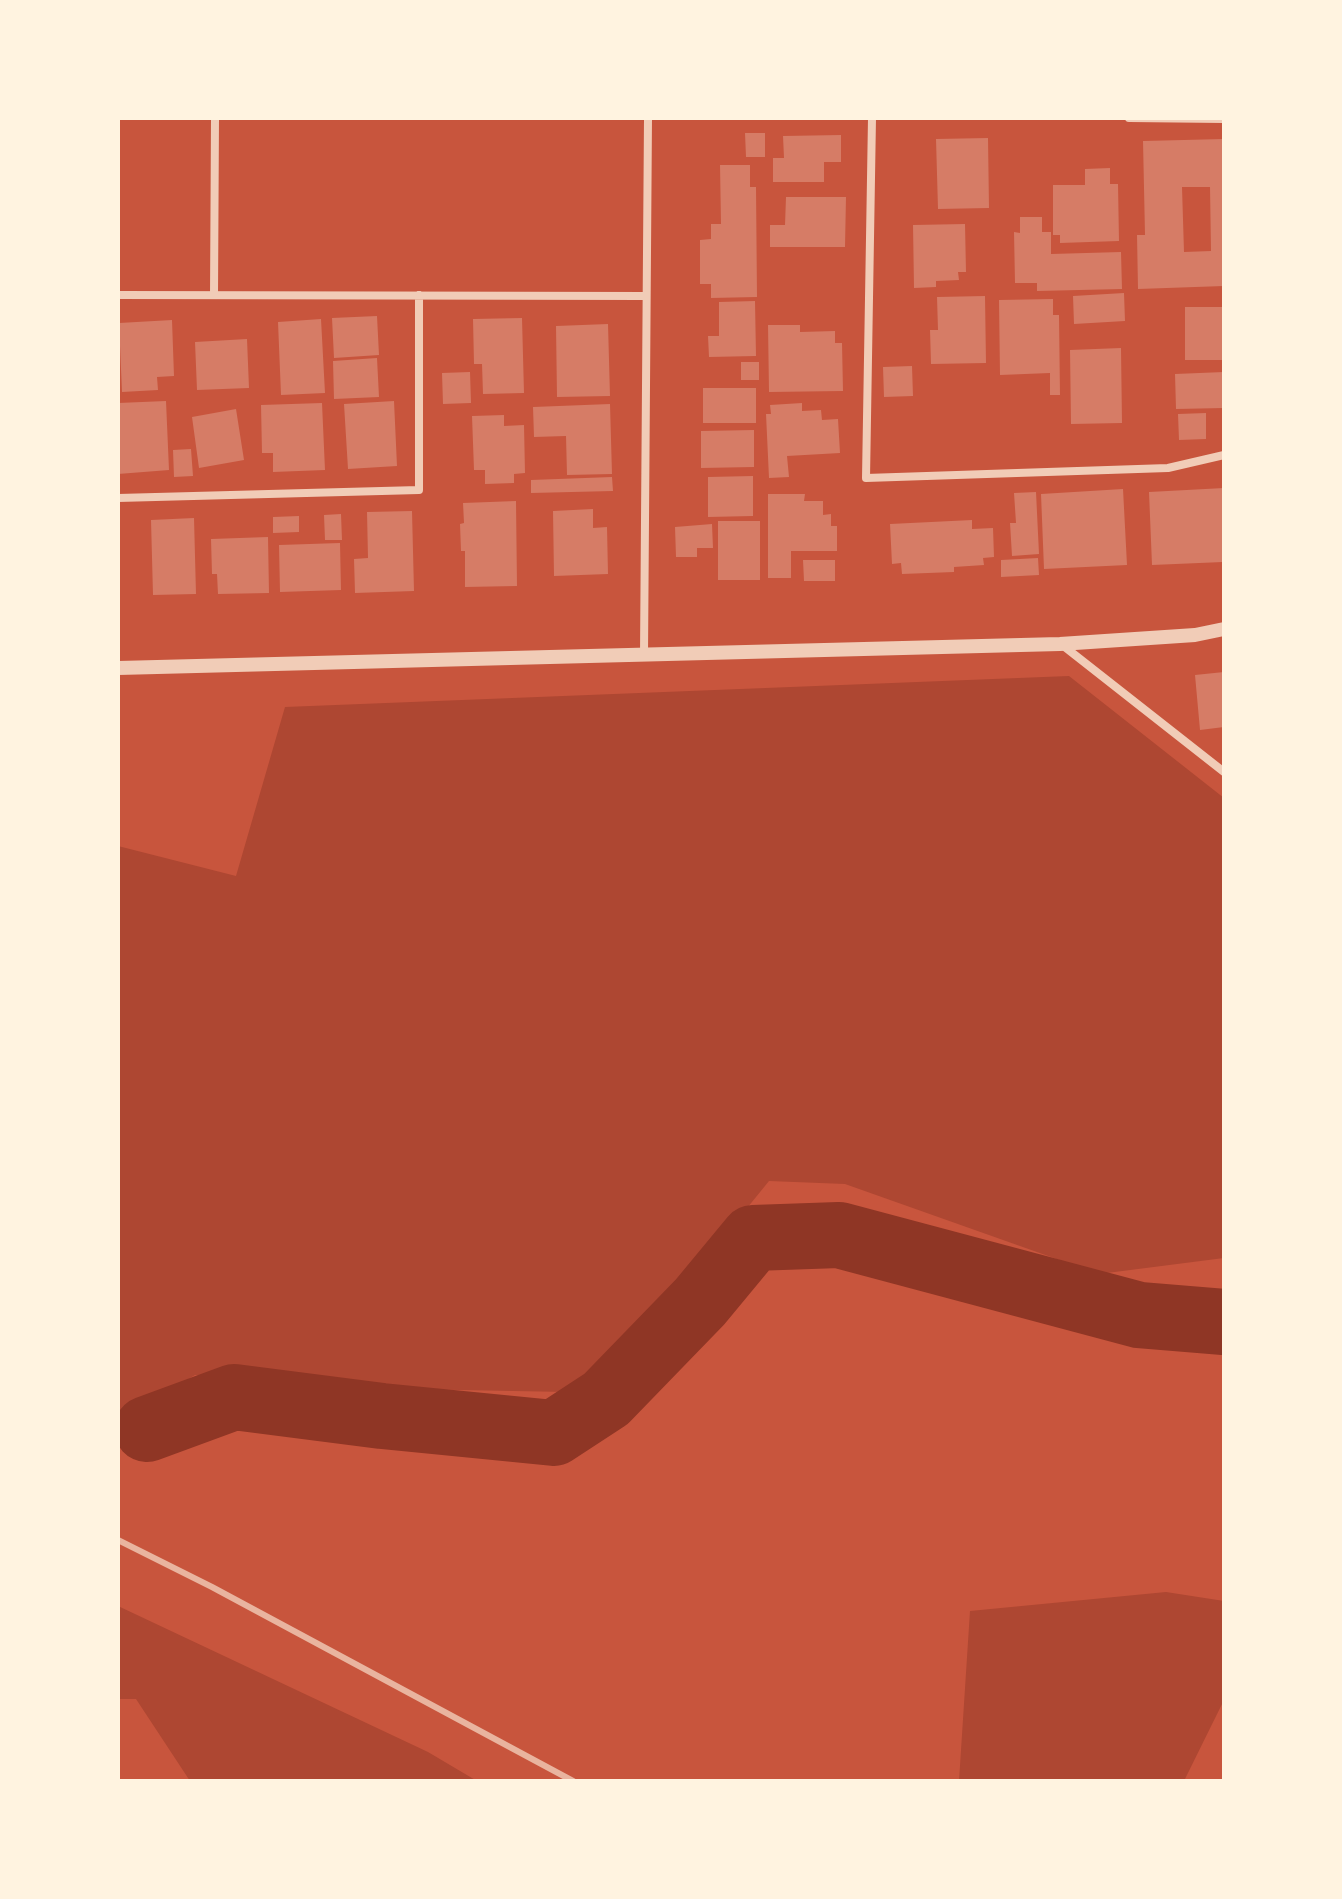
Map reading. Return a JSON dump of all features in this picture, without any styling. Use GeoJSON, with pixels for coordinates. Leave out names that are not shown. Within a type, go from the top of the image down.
{"type":"FeatureCollection","features":[{"type":"Feature","properties":{"kind":"street"},"geometry":{"type":"LineString","coordinates":[[214,295],[215,118]]}},
{"type":"Feature","properties":{"kind":"street"},"geometry":{"type":"LineString","coordinates":[[644,654],[648,118]]}},
{"type":"Feature","properties":{"kind":"street"},"geometry":{"type":"LineString","coordinates":[[872,118],[866,478],[1168,468],[1224,455]]}},
{"type":"Feature","properties":{"kind":"street"},"geometry":{"type":"LineString","coordinates":[[1129,118],[1224,119]]}},
{"type":"Feature","properties":{"kind":"street"},"geometry":{"type":"LineString","coordinates":[[118,295],[646,296]]}},
{"type":"Feature","properties":{"kind":"street"},"geometry":{"type":"LineString","coordinates":[[118,498],[419,490],[419,295]]}},
{"type":"Feature","properties":{"kind":"street"},"geometry":{"type":"LineString","coordinates":[[118,668],[1060,644],[1195,635],[1224,629]]}},
{"type":"Feature","properties":{"kind":"street"},"geometry":{"type":"LineString","coordinates":[[1060,644],[1224,772]]}},
{"type":"Feature","properties":{"kind":"shaded area"},"geometry":{"type":"Polygon","coordinates":[[[1069,676],[1224,798],[1224,1258],[1099,1274],[845,1184],[769,1181],[683,1287],[567,1392],[406,1389],[195,1375],[118,1422],[118,846],[236,876],[285,707],[1069,676]]]}},
{"type":"Feature","properties":{"kind":"shaded area"},"geometry":{"type":"Polygon","coordinates":[[[1166,1592],[1224,1601],[1224,1700],[1184,1781],[959,1781],[970,1611],[1166,1592]]]}},
{"type":"Feature","properties":{"kind":"shaded area"},"geometry":{"type":"Polygon","coordinates":[[[118,1606],[428,1752],[477,1781],[190,1781],[136,1699],[118,1699],[118,1606]]]}},
{"type":"Feature","properties":{"kind":"building"},"geometry":{"type":"Polygon","coordinates":[[[745,133],[765,133],[765,157],[746,157],[745,133]]]}},
{"type":"Feature","properties":{"kind":"building"},"geometry":{"type":"Polygon","coordinates":[[[841,135],[841,162],[824,162],[824,182],[773,182],[773,158],[784,158],[783,136],[841,135]]]}},
{"type":"Feature","properties":{"kind":"building"},"geometry":{"type":"Polygon","coordinates":[[[988,138],[989,208],[938,209],[936,139],[988,138]]]}},
{"type":"Feature","properties":{"kind":"building"},"geometry":{"type":"Polygon","coordinates":[[[1224,139],[1224,286],[1138,289],[1137,235],[1145,235],[1143,141],[1224,139]],[[1182,187],[1184,252],[1211,251],[1210,187],[1182,187]]]}},
{"type":"Feature","properties":{"kind":"building"},"geometry":{"type":"Polygon","coordinates":[[[720,165],[750,165],[750,187],[756,187],[757,297],[711,298],[711,284],[700,284],[700,240],[711,239],[711,224],[721,224],[720,165]]]}},
{"type":"Feature","properties":{"kind":"building"},"geometry":{"type":"Polygon","coordinates":[[[1110,168],[1110,184],[1118,184],[1119,241],[1060,243],[1060,235],[1053,235],[1053,185],[1085,185],[1085,169],[1110,168]]]}},
{"type":"Feature","properties":{"kind":"building"},"geometry":{"type":"Polygon","coordinates":[[[786,197],[846,197],[845,247],[770,247],[770,225],[785,225],[786,197]]]}},
{"type":"Feature","properties":{"kind":"building"},"geometry":{"type":"Polygon","coordinates":[[[1020,217],[1042,217],[1042,232],[1051,232],[1051,254],[1121,252],[1122,289],[1037,291],[1037,283],[1015,283],[1014,232],[1020,233],[1020,217]]]}},
{"type":"Feature","properties":{"kind":"building"},"geometry":{"type":"Polygon","coordinates":[[[965,224],[966,272],[958,272],[959,280],[936,281],[936,287],[914,288],[913,225],[965,224]]]}},
{"type":"Feature","properties":{"kind":"building"},"geometry":{"type":"Polygon","coordinates":[[[1124,293],[1125,321],[1074,324],[1073,296],[1124,293]]]}},
{"type":"Feature","properties":{"kind":"building"},"geometry":{"type":"Polygon","coordinates":[[[985,296],[986,363],[931,364],[930,330],[938,330],[937,297],[985,296]]]}},
{"type":"Feature","properties":{"kind":"building"},"geometry":{"type":"Polygon","coordinates":[[[1053,299],[1053,315],[1059,315],[1060,395],[1050,395],[1050,373],[1000,375],[999,300],[1053,299]]]}},
{"type":"Feature","properties":{"kind":"building"},"geometry":{"type":"Polygon","coordinates":[[[755,301],[756,356],[709,357],[708,336],[719,336],[719,302],[755,301]]]}},
{"type":"Feature","properties":{"kind":"building"},"geometry":{"type":"Polygon","coordinates":[[[1185,307],[1224,307],[1224,360],[1185,360],[1185,307]]]}},
{"type":"Feature","properties":{"kind":"building"},"geometry":{"type":"Polygon","coordinates":[[[377,316],[379,355],[334,358],[332,318],[377,316]]]}},
{"type":"Feature","properties":{"kind":"building"},"geometry":{"type":"Polygon","coordinates":[[[522,318],[524,393],[483,394],[482,364],[474,364],[473,319],[522,318]]]}},
{"type":"Feature","properties":{"kind":"building"},"geometry":{"type":"Polygon","coordinates":[[[321,319],[325,393],[281,395],[278,322],[321,319]]]}},
{"type":"Feature","properties":{"kind":"building"},"geometry":{"type":"Polygon","coordinates":[[[172,320],[174,376],[157,377],[158,390],[122,392],[119,323],[172,320]]]}},
{"type":"Feature","properties":{"kind":"building"},"geometry":{"type":"Polygon","coordinates":[[[608,324],[610,396],[557,397],[556,326],[608,324]]]}},
{"type":"Feature","properties":{"kind":"building"},"geometry":{"type":"Polygon","coordinates":[[[768,325],[800,325],[800,332],[835,331],[835,343],[842,343],[843,391],[769,392],[768,325]]]}},
{"type":"Feature","properties":{"kind":"building"},"geometry":{"type":"Polygon","coordinates":[[[247,339],[249,388],[197,390],[195,342],[247,339]]]}},
{"type":"Feature","properties":{"kind":"building"},"geometry":{"type":"Polygon","coordinates":[[[1121,348],[1122,423],[1071,424],[1070,350],[1121,348]]]}},
{"type":"Feature","properties":{"kind":"building"},"geometry":{"type":"Polygon","coordinates":[[[377,358],[379,397],[334,399],[333,361],[377,358]]]}},
{"type":"Feature","properties":{"kind":"building"},"geometry":{"type":"Polygon","coordinates":[[[741,362],[759,362],[759,380],[741,380],[741,362]]]}},
{"type":"Feature","properties":{"kind":"building"},"geometry":{"type":"Polygon","coordinates":[[[912,366],[913,396],[884,397],[883,367],[912,366]]]}},
{"type":"Feature","properties":{"kind":"building"},"geometry":{"type":"Polygon","coordinates":[[[470,372],[471,403],[443,404],[442,373],[470,372]]]}},
{"type":"Feature","properties":{"kind":"building"},"geometry":{"type":"Polygon","coordinates":[[[1224,372],[1224,408],[1176,409],[1175,374],[1224,372]]]}},
{"type":"Feature","properties":{"kind":"building"},"geometry":{"type":"Polygon","coordinates":[[[703,388],[756,388],[756,423],[703,423],[703,388]]]}},
{"type":"Feature","properties":{"kind":"building"},"geometry":{"type":"Polygon","coordinates":[[[166,401],[169,470],[118,474],[118,403],[166,401]]]}},
{"type":"Feature","properties":{"kind":"building"},"geometry":{"type":"Polygon","coordinates":[[[394,401],[397,466],[348,469],[344,404],[394,401]]]}},
{"type":"Feature","properties":{"kind":"building"},"geometry":{"type":"Polygon","coordinates":[[[322,403],[325,470],[273,472],[273,453],[262,453],[261,405],[322,403]]]}},
{"type":"Feature","properties":{"kind":"building"},"geometry":{"type":"Polygon","coordinates":[[[802,403],[802,411],[821,410],[822,420],[838,419],[840,453],[787,456],[789,477],[769,478],[766,414],[771,414],[770,405],[802,403]]]}},
{"type":"Feature","properties":{"kind":"building"},"geometry":{"type":"Polygon","coordinates":[[[610,404],[612,474],[567,475],[566,436],[534,437],[533,407],[610,404]]]}},
{"type":"Feature","properties":{"kind":"building"},"geometry":{"type":"Polygon","coordinates":[[[236,409],[244,460],[199,468],[192,417],[236,409]]]}},
{"type":"Feature","properties":{"kind":"building"},"geometry":{"type":"Polygon","coordinates":[[[1206,413],[1206,439],[1179,440],[1178,414],[1206,413]]]}},
{"type":"Feature","properties":{"kind":"building"},"geometry":{"type":"Polygon","coordinates":[[[504,415],[504,426],[524,425],[525,473],[514,474],[514,483],[485,484],[485,470],[474,470],[472,416],[504,415]]]}},
{"type":"Feature","properties":{"kind":"building"},"geometry":{"type":"Polygon","coordinates":[[[754,430],[754,467],[701,468],[701,431],[754,430]]]}},
{"type":"Feature","properties":{"kind":"building"},"geometry":{"type":"Polygon","coordinates":[[[191,449],[193,476],[174,477],[173,450],[191,449]]]}},
{"type":"Feature","properties":{"kind":"building"},"geometry":{"type":"Polygon","coordinates":[[[753,476],[753,516],[708,517],[708,477],[753,476]]]}},
{"type":"Feature","properties":{"kind":"building"},"geometry":{"type":"Polygon","coordinates":[[[612,477],[613,491],[531,493],[531,480],[612,477]]]}},
{"type":"Feature","properties":{"kind":"building"},"geometry":{"type":"Polygon","coordinates":[[[1224,488],[1223,562],[1152,565],[1149,492],[1224,488]]]}},
{"type":"Feature","properties":{"kind":"building"},"geometry":{"type":"Polygon","coordinates":[[[1123,489],[1127,565],[1044,569],[1041,494],[1123,489]]]}},
{"type":"Feature","properties":{"kind":"building"},"geometry":{"type":"Polygon","coordinates":[[[1036,492],[1039,554],[1012,556],[1010,523],[1016,523],[1014,493],[1036,492]]]}},
{"type":"Feature","properties":{"kind":"building"},"geometry":{"type":"Polygon","coordinates":[[[768,494],[805,494],[804,501],[823,501],[823,515],[831,514],[831,526],[837,526],[837,551],[791,551],[791,578],[768,578],[768,494]]]}},
{"type":"Feature","properties":{"kind":"building"},"geometry":{"type":"Polygon","coordinates":[[[516,501],[517,586],[465,587],[465,551],[461,551],[460,524],[464,523],[463,503],[516,501]]]}},
{"type":"Feature","properties":{"kind":"building"},"geometry":{"type":"Polygon","coordinates":[[[593,509],[593,528],[607,527],[608,574],[554,576],[553,511],[593,509]]]}},
{"type":"Feature","properties":{"kind":"building"},"geometry":{"type":"Polygon","coordinates":[[[412,511],[414,591],[355,593],[354,559],[368,558],[367,512],[412,511]]]}},
{"type":"Feature","properties":{"kind":"building"},"geometry":{"type":"Polygon","coordinates":[[[341,514],[342,540],[325,540],[324,515],[341,514]]]}},
{"type":"Feature","properties":{"kind":"building"},"geometry":{"type":"Polygon","coordinates":[[[299,516],[299,532],[273,533],[273,517],[299,516]]]}},
{"type":"Feature","properties":{"kind":"building"},"geometry":{"type":"Polygon","coordinates":[[[194,518],[196,594],[153,595],[151,520],[194,518]]]}},
{"type":"Feature","properties":{"kind":"building"},"geometry":{"type":"Polygon","coordinates":[[[972,520],[972,529],[993,528],[994,557],[983,558],[984,565],[954,567],[954,572],[902,574],[901,563],[892,564],[890,524],[972,520]]]}},
{"type":"Feature","properties":{"kind":"building"},"geometry":{"type":"Polygon","coordinates":[[[718,521],[760,521],[760,580],[718,580],[718,521]]]}},
{"type":"Feature","properties":{"kind":"building"},"geometry":{"type":"Polygon","coordinates":[[[712,524],[713,548],[697,548],[697,557],[676,557],[675,527],[712,524]]]}},
{"type":"Feature","properties":{"kind":"building"},"geometry":{"type":"Polygon","coordinates":[[[268,537],[269,593],[218,594],[217,574],[212,574],[211,539],[268,537]]]}},
{"type":"Feature","properties":{"kind":"building"},"geometry":{"type":"Polygon","coordinates":[[[340,543],[341,590],[280,592],[279,545],[340,543]]]}},
{"type":"Feature","properties":{"kind":"building"},"geometry":{"type":"Polygon","coordinates":[[[1038,558],[1039,575],[1001,577],[1001,560],[1038,558]]]}},
{"type":"Feature","properties":{"kind":"building"},"geometry":{"type":"Polygon","coordinates":[[[803,560],[835,560],[835,581],[804,581],[803,560]]]}},
{"type":"Feature","properties":{"kind":"building"},"geometry":{"type":"Polygon","coordinates":[[[1224,672],[1224,727],[1200,730],[1195,675],[1224,672]]]}},
{"type":"Feature","properties":{"kind":"waterway"},"geometry":{"type":"LineString","coordinates":[[147,1429],[234,1397],[554,1433],[606,1399],[700,1302],[753,1238],[839,1235],[1139,1315],[1224,1322]]}},
{"type":"Feature","properties":{"kind":"railway"},"geometry":{"type":"LineString","coordinates":[[118,1540],[212,1587],[573,1781]]}}]}
